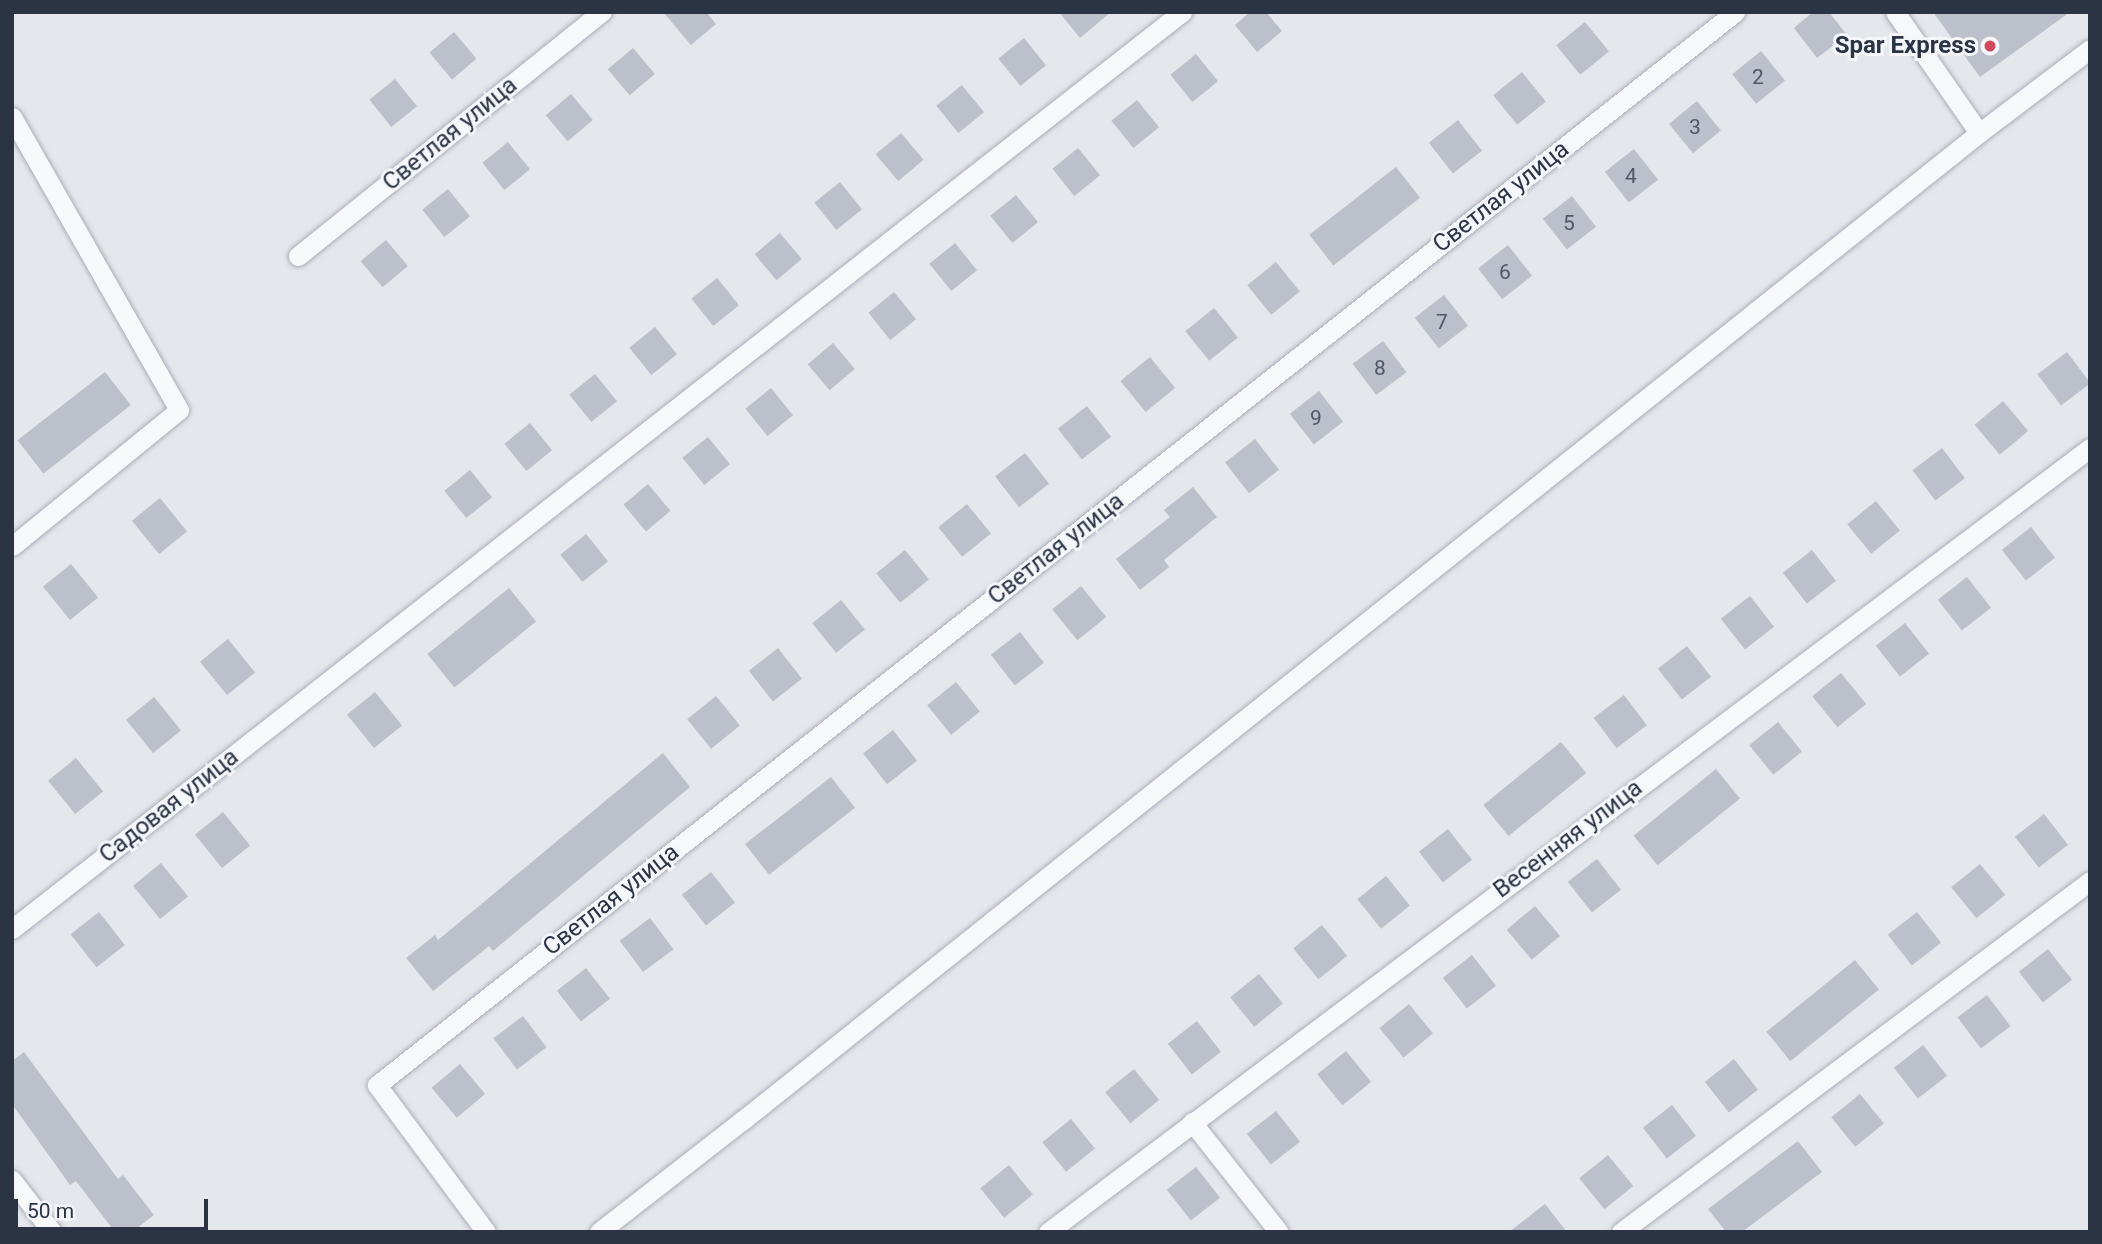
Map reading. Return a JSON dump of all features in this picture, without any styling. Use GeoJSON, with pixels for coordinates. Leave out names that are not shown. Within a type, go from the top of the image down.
{"type":"FeatureCollection","features":[{"type":"Feature","properties":{"kind":"street","name":"Светлая улица"},"geometry":{"type":"LineString","coordinates":[[298,256],[602,12]]}},
{"type":"Feature","properties":{"kind":"street","name":"Садовая улица"},"geometry":{"type":"LineString","coordinates":[[12,929],[1182,12]]}},
{"type":"Feature","properties":{"kind":"street","name":"Светлая улица"},"geometry":{"type":"LineString","coordinates":[[486,1232],[377,1085],[1735,12]]}},
{"type":"Feature","properties":{"kind":"street"},"geometry":{"type":"LineString","coordinates":[[1895,12],[1979,134]]}},
{"type":"Feature","properties":{"kind":"street"},"geometry":{"type":"LineString","coordinates":[[599,1232],[1979,134],[2090,49]]}},
{"type":"Feature","properties":{"kind":"street"},"geometry":{"type":"LineString","coordinates":[[12,117],[178,410],[12,546]]}},
{"type":"Feature","properties":{"kind":"street","name":"Весенняя улица"},"geometry":{"type":"LineString","coordinates":[[1048,1232],[2090,448]]}},
{"type":"Feature","properties":{"kind":"street"},"geometry":{"type":"LineString","coordinates":[[1621,1232],[2090,881]]}},
{"type":"Feature","properties":{"kind":"street"},"geometry":{"type":"LineString","coordinates":[[1192,1122],[1279,1232]]}},
{"type":"Feature","properties":{"kind":"street"},"geometry":{"type":"LineString","coordinates":[[12,1181],[52,1232]]}},
{"type":"Feature","properties":{"kind":"building"},"geometry":{"type":"Polygon","coordinates":[[[663,12],[706,12],[716,24],[691,45],[663,12]]]}},
{"type":"Feature","properties":{"kind":"building"},"geometry":{"type":"Polygon","coordinates":[[[1059,12],[1111,12],[1080,38],[1059,12]]]}},
{"type":"Feature","properties":{"kind":"building"},"geometry":{"type":"Polygon","coordinates":[[[1250,12],[1266,12],[1282,31],[1257,52],[1235,25],[1250,12]]]}},
{"type":"Feature","properties":{"kind":"building"},"geometry":{"type":"Polygon","coordinates":[[[1813,12],[1829,12],[1847,35],[1817,58],[1794,28],[1813,12]]]}},
{"type":"Feature","properties":{"kind":"building","name":"Spar Express"},"geometry":{"type":"Polygon","coordinates":[[[1933,12],[2070,12],[1980,77],[1933,12]]]}},
{"type":"Feature","properties":{"kind":"building"},"geometry":{"type":"Polygon","coordinates":[[[1585,22],[1609,52],[1580,75],[1556,45],[1585,22]]]}},
{"type":"Feature","properties":{"kind":"building"},"geometry":{"type":"Polygon","coordinates":[[[454,32],[476,59],[452,79],[429,53],[454,32]]]}},
{"type":"Feature","properties":{"kind":"building"},"geometry":{"type":"Polygon","coordinates":[[[1024,38],[1046,65],[1020,86],[998,59],[1024,38]]]}},
{"type":"Feature","properties":{"kind":"building"},"geometry":{"type":"Polygon","coordinates":[[[633,48],[655,74],[630,95],[608,69],[633,48]]]}},
{"type":"Feature","properties":{"kind":"building"},"geometry":{"type":"Polygon","coordinates":[[[1761,51],[1785,81],[1756,104],[1732,74],[1761,51]]]}},
{"type":"Feature","properties":{"kind":"building"},"geometry":{"type":"Polygon","coordinates":[[[1196,54],[1218,81],[1192,102],[1170,75],[1196,54]]]}},
{"type":"Feature","properties":{"kind":"building"},"geometry":{"type":"Polygon","coordinates":[[[1522,72],[1546,102],[1517,125],[1493,95],[1522,72]]]}},
{"type":"Feature","properties":{"kind":"building"},"geometry":{"type":"Polygon","coordinates":[[[395,79],[417,106],[391,127],[369,100],[395,79]]]}},
{"type":"Feature","properties":{"kind":"building"},"geometry":{"type":"Polygon","coordinates":[[[962,85],[984,112],[958,133],[936,106],[962,85]]]}},
{"type":"Feature","properties":{"kind":"building"},"geometry":{"type":"Polygon","coordinates":[[[571,94],[593,120],[568,141],[546,115],[571,94]]]}},
{"type":"Feature","properties":{"kind":"building"},"geometry":{"type":"Polygon","coordinates":[[[1137,100],[1159,127],[1133,148],[1111,121],[1137,100]]]}},
{"type":"Feature","properties":{"kind":"building"},"geometry":{"type":"Polygon","coordinates":[[[1697,101],[1721,131],[1693,153],[1669,124],[1697,101]]]}},
{"type":"Feature","properties":{"kind":"building"},"geometry":{"type":"Polygon","coordinates":[[[1458,120],[1482,151],[1453,174],[1429,143],[1458,120]]]}},
{"type":"Feature","properties":{"kind":"building"},"geometry":{"type":"Polygon","coordinates":[[[901,133],[923,160],[898,181],[876,154],[901,133]]]}},
{"type":"Feature","properties":{"kind":"building"},"geometry":{"type":"Polygon","coordinates":[[[508,142],[530,169],[504,190],[482,163],[508,142]]]}},
{"type":"Feature","properties":{"kind":"building"},"geometry":{"type":"Polygon","coordinates":[[[1078,148],[1100,175],[1074,196],[1052,169],[1078,148]]]}},
{"type":"Feature","properties":{"kind":"building"},"geometry":{"type":"Polygon","coordinates":[[[1634,149],[1658,180],[1629,203],[1605,172],[1634,149]]]}},
{"type":"Feature","properties":{"kind":"building"},"geometry":{"type":"Polygon","coordinates":[[[1396,167],[1420,198],[1333,265],[1309,235],[1396,167]]]}},
{"type":"Feature","properties":{"kind":"building"},"geometry":{"type":"Polygon","coordinates":[[[840,182],[862,209],[836,230],[814,203],[840,182]]]}},
{"type":"Feature","properties":{"kind":"building"},"geometry":{"type":"Polygon","coordinates":[[[448,189],[470,216],[444,237],[422,210],[448,189]]]}},
{"type":"Feature","properties":{"kind":"building"},"geometry":{"type":"Polygon","coordinates":[[[1016,195],[1038,222],[1012,243],[990,216],[1016,195]]]}},
{"type":"Feature","properties":{"kind":"building"},"geometry":{"type":"Polygon","coordinates":[[[1572,196],[1596,227],[1567,250],[1543,219],[1572,196]]]}},
{"type":"Feature","properties":{"kind":"building"},"geometry":{"type":"Polygon","coordinates":[[[780,233],[802,259],[777,280],[755,254],[780,233]]]}},
{"type":"Feature","properties":{"kind":"building"},"geometry":{"type":"Polygon","coordinates":[[[386,240],[408,266],[383,287],[361,261],[386,240]]]}},
{"type":"Feature","properties":{"kind":"building"},"geometry":{"type":"Polygon","coordinates":[[[955,243],[977,270],[951,291],[929,264],[955,243]]]}},
{"type":"Feature","properties":{"kind":"building"},"geometry":{"type":"Polygon","coordinates":[[[1508,245],[1532,276],[1502,299],[1478,268],[1508,245]]]}},
{"type":"Feature","properties":{"kind":"building"},"geometry":{"type":"Polygon","coordinates":[[[1276,262],[1300,292],[1271,315],[1247,285],[1276,262]]]}},
{"type":"Feature","properties":{"kind":"building"},"geometry":{"type":"Polygon","coordinates":[[[717,278],[739,305],[713,326],[691,299],[717,278]]]}},
{"type":"Feature","properties":{"kind":"building"},"geometry":{"type":"Polygon","coordinates":[[[894,292],[916,319],[890,340],[868,313],[894,292]]]}},
{"type":"Feature","properties":{"kind":"building"},"geometry":{"type":"Polygon","coordinates":[[[1444,295],[1468,326],[1439,349],[1415,318],[1444,295]]]}},
{"type":"Feature","properties":{"kind":"building"},"geometry":{"type":"Polygon","coordinates":[[[1214,308],[1238,338],[1209,361],[1185,331],[1214,308]]]}},
{"type":"Feature","properties":{"kind":"building"},"geometry":{"type":"Polygon","coordinates":[[[655,327],[677,354],[651,375],[629,348],[655,327]]]}},
{"type":"Feature","properties":{"kind":"building"},"geometry":{"type":"Polygon","coordinates":[[[1383,341],[1406,372],[1376,395],[1353,364],[1383,341]]]}},
{"type":"Feature","properties":{"kind":"building"},"geometry":{"type":"Polygon","coordinates":[[[833,343],[855,369],[830,390],[808,364],[833,343]]]}},
{"type":"Feature","properties":{"kind":"building"},"geometry":{"type":"Polygon","coordinates":[[[2067,352],[2090,384],[2061,405],[2037,374],[2067,352]]]}},
{"type":"Feature","properties":{"kind":"building"},"geometry":{"type":"Polygon","coordinates":[[[1150,357],[1175,388],[1146,412],[1120,381],[1150,357]]]}},
{"type":"Feature","properties":{"kind":"building"},"geometry":{"type":"Polygon","coordinates":[[[105,372],[131,405],[43,473],[18,440],[105,372]]]}},
{"type":"Feature","properties":{"kind":"building"},"geometry":{"type":"Polygon","coordinates":[[[595,374],[617,401],[591,422],[569,395],[595,374]]]}},
{"type":"Feature","properties":{"kind":"building"},"geometry":{"type":"Polygon","coordinates":[[[771,388],[793,415],[767,436],[745,409],[771,388]]]}},
{"type":"Feature","properties":{"kind":"building"},"geometry":{"type":"Polygon","coordinates":[[[1319,391],[1343,422],[1314,445],[1290,414],[1319,391]]]}},
{"type":"Feature","properties":{"kind":"building"},"geometry":{"type":"Polygon","coordinates":[[[2003,401],[2028,431],[2000,455],[1975,425],[2003,401]]]}},
{"type":"Feature","properties":{"kind":"building"},"geometry":{"type":"Polygon","coordinates":[[[1087,406],[1111,437],[1082,460],[1058,429],[1087,406]]]}},
{"type":"Feature","properties":{"kind":"building"},"geometry":{"type":"Polygon","coordinates":[[[530,423],[552,450],[526,471],[504,444],[530,423]]]}},
{"type":"Feature","properties":{"kind":"building"},"geometry":{"type":"Polygon","coordinates":[[[708,437],[730,464],[704,485],[682,458],[708,437]]]}},
{"type":"Feature","properties":{"kind":"building"},"geometry":{"type":"Polygon","coordinates":[[[1255,439],[1279,470],[1249,493],[1225,462],[1255,439]]]}},
{"type":"Feature","properties":{"kind":"building"},"geometry":{"type":"Polygon","coordinates":[[[1942,448],[1965,478],[1935,501],[1912,470],[1942,448]]]}},
{"type":"Feature","properties":{"kind":"building"},"geometry":{"type":"Polygon","coordinates":[[[1025,453],[1049,484],[1019,507],[995,476],[1025,453]]]}},
{"type":"Feature","properties":{"kind":"building"},"geometry":{"type":"Polygon","coordinates":[[[470,470],[492,497],[466,518],[444,491],[470,470]]]}},
{"type":"Feature","properties":{"kind":"building"},"geometry":{"type":"Polygon","coordinates":[[[648,484],[670,511],[646,531],[623,505],[648,484]]]}},
{"type":"Feature","properties":{"kind":"building"},"geometry":{"type":"Polygon","coordinates":[[[1193,487],[1217,517],[1164,560],[1169,567],[1140,590],[1116,559],[1170,517],[1164,510],[1193,487]]]}},
{"type":"Feature","properties":{"kind":"building"},"geometry":{"type":"Polygon","coordinates":[[[160,498],[187,531],[159,554],[132,521],[160,498]]]}},
{"type":"Feature","properties":{"kind":"building"},"geometry":{"type":"Polygon","coordinates":[[[1876,501],[1900,531],[1871,554],[1847,524],[1876,501]]]}},
{"type":"Feature","properties":{"kind":"building"},"geometry":{"type":"Polygon","coordinates":[[[967,504],[991,534],[962,557],[938,527],[967,504]]]}},
{"type":"Feature","properties":{"kind":"building"},"geometry":{"type":"Polygon","coordinates":[[[2031,527],[2055,558],[2026,581],[2002,550],[2031,527]]]}},
{"type":"Feature","properties":{"kind":"building"},"geometry":{"type":"Polygon","coordinates":[[[586,534],[608,561],[582,582],[560,555],[586,534]]]}},
{"type":"Feature","properties":{"kind":"building"},"geometry":{"type":"Polygon","coordinates":[[[905,550],[929,580],[900,603],[876,573],[905,550]]]}},
{"type":"Feature","properties":{"kind":"building"},"geometry":{"type":"Polygon","coordinates":[[[1812,550],[1836,581],[1807,604],[1783,573],[1812,550]]]}},
{"type":"Feature","properties":{"kind":"building"},"geometry":{"type":"Polygon","coordinates":[[[71,564],[98,597],[70,620],[43,587],[71,564]]]}},
{"type":"Feature","properties":{"kind":"building"},"geometry":{"type":"Polygon","coordinates":[[[1967,577],[1991,608],[1962,631],[1938,600],[1967,577]]]}},
{"type":"Feature","properties":{"kind":"building"},"geometry":{"type":"Polygon","coordinates":[[[1081,586],[1106,617],[1077,640],[1052,609],[1081,586]]]}},
{"type":"Feature","properties":{"kind":"building"},"geometry":{"type":"Polygon","coordinates":[[[509,588],[536,621],[454,687],[427,654],[509,588]]]}},
{"type":"Feature","properties":{"kind":"building"},"geometry":{"type":"Polygon","coordinates":[[[1750,596],[1774,627],[1745,650],[1721,619],[1750,596]]]}},
{"type":"Feature","properties":{"kind":"building"},"geometry":{"type":"Polygon","coordinates":[[[841,600],[865,630],[836,653],[812,623],[841,600]]]}},
{"type":"Feature","properties":{"kind":"building"},"geometry":{"type":"Polygon","coordinates":[[[1905,623],[1929,654],[1900,677],[1876,646],[1905,623]]]}},
{"type":"Feature","properties":{"kind":"building"},"geometry":{"type":"Polygon","coordinates":[[[1020,632],[1044,663],[1015,686],[991,655],[1020,632]]]}},
{"type":"Feature","properties":{"kind":"building"},"geometry":{"type":"Polygon","coordinates":[[[228,639],[255,672],[227,695],[200,662],[228,639]]]}},
{"type":"Feature","properties":{"kind":"building"},"geometry":{"type":"Polygon","coordinates":[[[1687,646],[1711,677],[1682,700],[1658,669],[1687,646]]]}},
{"type":"Feature","properties":{"kind":"building"},"geometry":{"type":"Polygon","coordinates":[[[778,648],[802,679],[773,702],[749,671],[778,648]]]}},
{"type":"Feature","properties":{"kind":"building"},"geometry":{"type":"Polygon","coordinates":[[[1841,673],[1866,704],[1837,727],[1812,696],[1841,673]]]}},
{"type":"Feature","properties":{"kind":"building"},"geometry":{"type":"Polygon","coordinates":[[[956,682],[980,712],[951,735],[927,705],[956,682]]]}},
{"type":"Feature","properties":{"kind":"building"},"geometry":{"type":"Polygon","coordinates":[[[375,692],[402,725],[374,748],[347,715],[375,692]]]}},
{"type":"Feature","properties":{"kind":"building"},"geometry":{"type":"Polygon","coordinates":[[[1624,695],[1647,725],[1617,748],[1594,718],[1624,695]]]}},
{"type":"Feature","properties":{"kind":"building"},"geometry":{"type":"Polygon","coordinates":[[[716,696],[740,726],[711,749],[687,719],[716,696]]]}},
{"type":"Feature","properties":{"kind":"building"},"geometry":{"type":"Polygon","coordinates":[[[154,697],[181,730],[153,753],[126,720],[154,697]]]}},
{"type":"Feature","properties":{"kind":"building"},"geometry":{"type":"Polygon","coordinates":[[[1778,722],[1802,752],[1773,775],[1749,745],[1778,722]]]}},
{"type":"Feature","properties":{"kind":"building"},"geometry":{"type":"Polygon","coordinates":[[[893,730],[917,761],[887,784],[863,753],[893,730]]]}},
{"type":"Feature","properties":{"kind":"building"},"geometry":{"type":"Polygon","coordinates":[[[1561,742],[1586,773],[1508,836],[1483,805],[1561,742]]]}},
{"type":"Feature","properties":{"kind":"building"},"geometry":{"type":"Polygon","coordinates":[[[663,753],[690,787],[493,951],[489,946],[433,991],[406,958],[435,935],[438,940],[663,753]]]}},
{"type":"Feature","properties":{"kind":"building"},"geometry":{"type":"Polygon","coordinates":[[[76,758],[103,791],[75,814],[48,781],[76,758]]]}},
{"type":"Feature","properties":{"kind":"building"},"geometry":{"type":"Polygon","coordinates":[[[1716,769],[1740,799],[1658,865],[1634,836],[1716,769]]]}},
{"type":"Feature","properties":{"kind":"building"},"geometry":{"type":"Polygon","coordinates":[[[831,777],[855,808],[769,875],[745,844],[831,777]]]}},
{"type":"Feature","properties":{"kind":"building"},"geometry":{"type":"Polygon","coordinates":[[[223,812],[250,845],[222,868],[195,835],[223,812]]]}},
{"type":"Feature","properties":{"kind":"building"},"geometry":{"type":"Polygon","coordinates":[[[2044,814],[2068,845],[2039,868],[2015,837],[2044,814]]]}},
{"type":"Feature","properties":{"kind":"building"},"geometry":{"type":"Polygon","coordinates":[[[1448,829],[1472,860],[1443,883],[1419,852],[1448,829]]]}},
{"type":"Feature","properties":{"kind":"building"},"geometry":{"type":"Polygon","coordinates":[[[1597,859],[1621,890],[1592,913],[1568,882],[1597,859]]]}},
{"type":"Feature","properties":{"kind":"building"},"geometry":{"type":"Polygon","coordinates":[[[161,863],[188,896],[160,919],[133,886],[161,863]]]}},
{"type":"Feature","properties":{"kind":"building"},"geometry":{"type":"Polygon","coordinates":[[[1980,864],[2005,895],[1976,918],[1951,887],[1980,864]]]}},
{"type":"Feature","properties":{"kind":"building"},"geometry":{"type":"Polygon","coordinates":[[[711,872],[735,903],[706,926],[682,895],[711,872]]]}},
{"type":"Feature","properties":{"kind":"building"},"geometry":{"type":"Polygon","coordinates":[[[1386,876],[1410,906],[1381,929],[1357,899],[1386,876]]]}},
{"type":"Feature","properties":{"kind":"building"},"geometry":{"type":"Polygon","coordinates":[[[1535,906],[1560,936],[1532,960],[1507,930],[1535,906]]]}},
{"type":"Feature","properties":{"kind":"building"},"geometry":{"type":"Polygon","coordinates":[[[99,912],[125,945],[96,967],[71,934],[99,912]]]}},
{"type":"Feature","properties":{"kind":"building"},"geometry":{"type":"Polygon","coordinates":[[[1917,912],[1941,943],[1912,966],[1888,935],[1917,912]]]}},
{"type":"Feature","properties":{"kind":"building"},"geometry":{"type":"Polygon","coordinates":[[[650,918],[673,949],[643,972],[620,941],[650,918]]]}},
{"type":"Feature","properties":{"kind":"building"},"geometry":{"type":"Polygon","coordinates":[[[1322,925],[1347,956],[1318,979],[1293,948],[1322,925]]]}},
{"type":"Feature","properties":{"kind":"building"},"geometry":{"type":"Polygon","coordinates":[[[2048,949],[2072,980],[2043,1003],[2019,972],[2048,949]]]}},
{"type":"Feature","properties":{"kind":"building"},"geometry":{"type":"Polygon","coordinates":[[[1472,955],[1496,986],[1467,1009],[1443,978],[1472,955]]]}},
{"type":"Feature","properties":{"kind":"building"},"geometry":{"type":"Polygon","coordinates":[[[1855,960],[1879,990],[1790,1061],[1766,1032],[1855,960]]]}},
{"type":"Feature","properties":{"kind":"building"},"geometry":{"type":"Polygon","coordinates":[[[586,968],[610,999],[581,1022],[557,991],[586,968]]]}},
{"type":"Feature","properties":{"kind":"building"},"geometry":{"type":"Polygon","coordinates":[[[1259,974],[1283,1004],[1254,1027],[1230,997],[1259,974]]]}},
{"type":"Feature","properties":{"kind":"building"},"geometry":{"type":"Polygon","coordinates":[[[1987,995],[2010,1026],[1981,1048],[1957,1017],[1987,995]]]}},
{"type":"Feature","properties":{"kind":"building"},"geometry":{"type":"Polygon","coordinates":[[[1409,1004],[1433,1034],[1403,1057],[1379,1028],[1409,1004]]]}},
{"type":"Feature","properties":{"kind":"building"},"geometry":{"type":"Polygon","coordinates":[[[523,1016],[546,1047],[517,1069],[493,1038],[523,1016]]]}},
{"type":"Feature","properties":{"kind":"building"},"geometry":{"type":"Polygon","coordinates":[[[1197,1021],[1221,1052],[1192,1075],[1168,1044],[1197,1021]]]}},
{"type":"Feature","properties":{"kind":"building"},"geometry":{"type":"Polygon","coordinates":[[[1923,1045],[1947,1076],[1918,1099],[1894,1068],[1923,1045]]]}},
{"type":"Feature","properties":{"kind":"building"},"geometry":{"type":"Polygon","coordinates":[[[1346,1051],[1371,1082],[1342,1105],[1317,1074],[1346,1051]]]}},
{"type":"Feature","properties":{"kind":"building"},"geometry":{"type":"Polygon","coordinates":[[[24,1052],[118,1179],[123,1175],[154,1215],[132,1232],[115,1232],[76,1181],[70,1185],[12,1104],[12,1061],[24,1052]]]}},
{"type":"Feature","properties":{"kind":"building"},"geometry":{"type":"Polygon","coordinates":[[[1734,1059],[1758,1090],[1729,1113],[1705,1082],[1734,1059]]]}},
{"type":"Feature","properties":{"kind":"building"},"geometry":{"type":"Polygon","coordinates":[[[460,1064],[485,1094],[457,1118],[432,1088],[460,1064]]]}},
{"type":"Feature","properties":{"kind":"building"},"geometry":{"type":"Polygon","coordinates":[[[1134,1069],[1159,1100],[1130,1123],[1105,1092],[1134,1069]]]}},
{"type":"Feature","properties":{"kind":"building"},"geometry":{"type":"Polygon","coordinates":[[[1860,1094],[1884,1124],[1855,1147],[1831,1117],[1860,1094]]]}},
{"type":"Feature","properties":{"kind":"building"},"geometry":{"type":"Polygon","coordinates":[[[1672,1105],[1696,1136],[1667,1159],[1643,1128],[1672,1105]]]}},
{"type":"Feature","properties":{"kind":"building"},"geometry":{"type":"Polygon","coordinates":[[[1276,1111],[1300,1142],[1271,1165],[1247,1134],[1276,1111]]]}},
{"type":"Feature","properties":{"kind":"building"},"geometry":{"type":"Polygon","coordinates":[[[1071,1119],[1095,1149],[1066,1172],[1042,1142],[1071,1119]]]}},
{"type":"Feature","properties":{"kind":"building"},"geometry":{"type":"Polygon","coordinates":[[[1798,1141],[1822,1172],[1742,1232],[1726,1232],[1708,1209],[1798,1141]]]}},
{"type":"Feature","properties":{"kind":"building"},"geometry":{"type":"Polygon","coordinates":[[[1608,1155],[1633,1186],[1604,1209],[1579,1178],[1608,1155]]]}},
{"type":"Feature","properties":{"kind":"building"},"geometry":{"type":"Polygon","coordinates":[[[1009,1165],[1033,1195],[1004,1218],[980,1188],[1009,1165]]]}},
{"type":"Feature","properties":{"kind":"building"},"geometry":{"type":"Polygon","coordinates":[[[1196,1167],[1220,1198],[1191,1221],[1167,1190],[1196,1167]]]}},
{"type":"Feature","properties":{"kind":"building"},"geometry":{"type":"Polygon","coordinates":[[[1545,1204],[1567,1232],[1509,1232],[1545,1204]]]}},
{"type":"Feature","properties":{"kind":"place","name":"Spar Express"},"geometry":{"type":"Point","coordinates":[1990,46]}}]}
